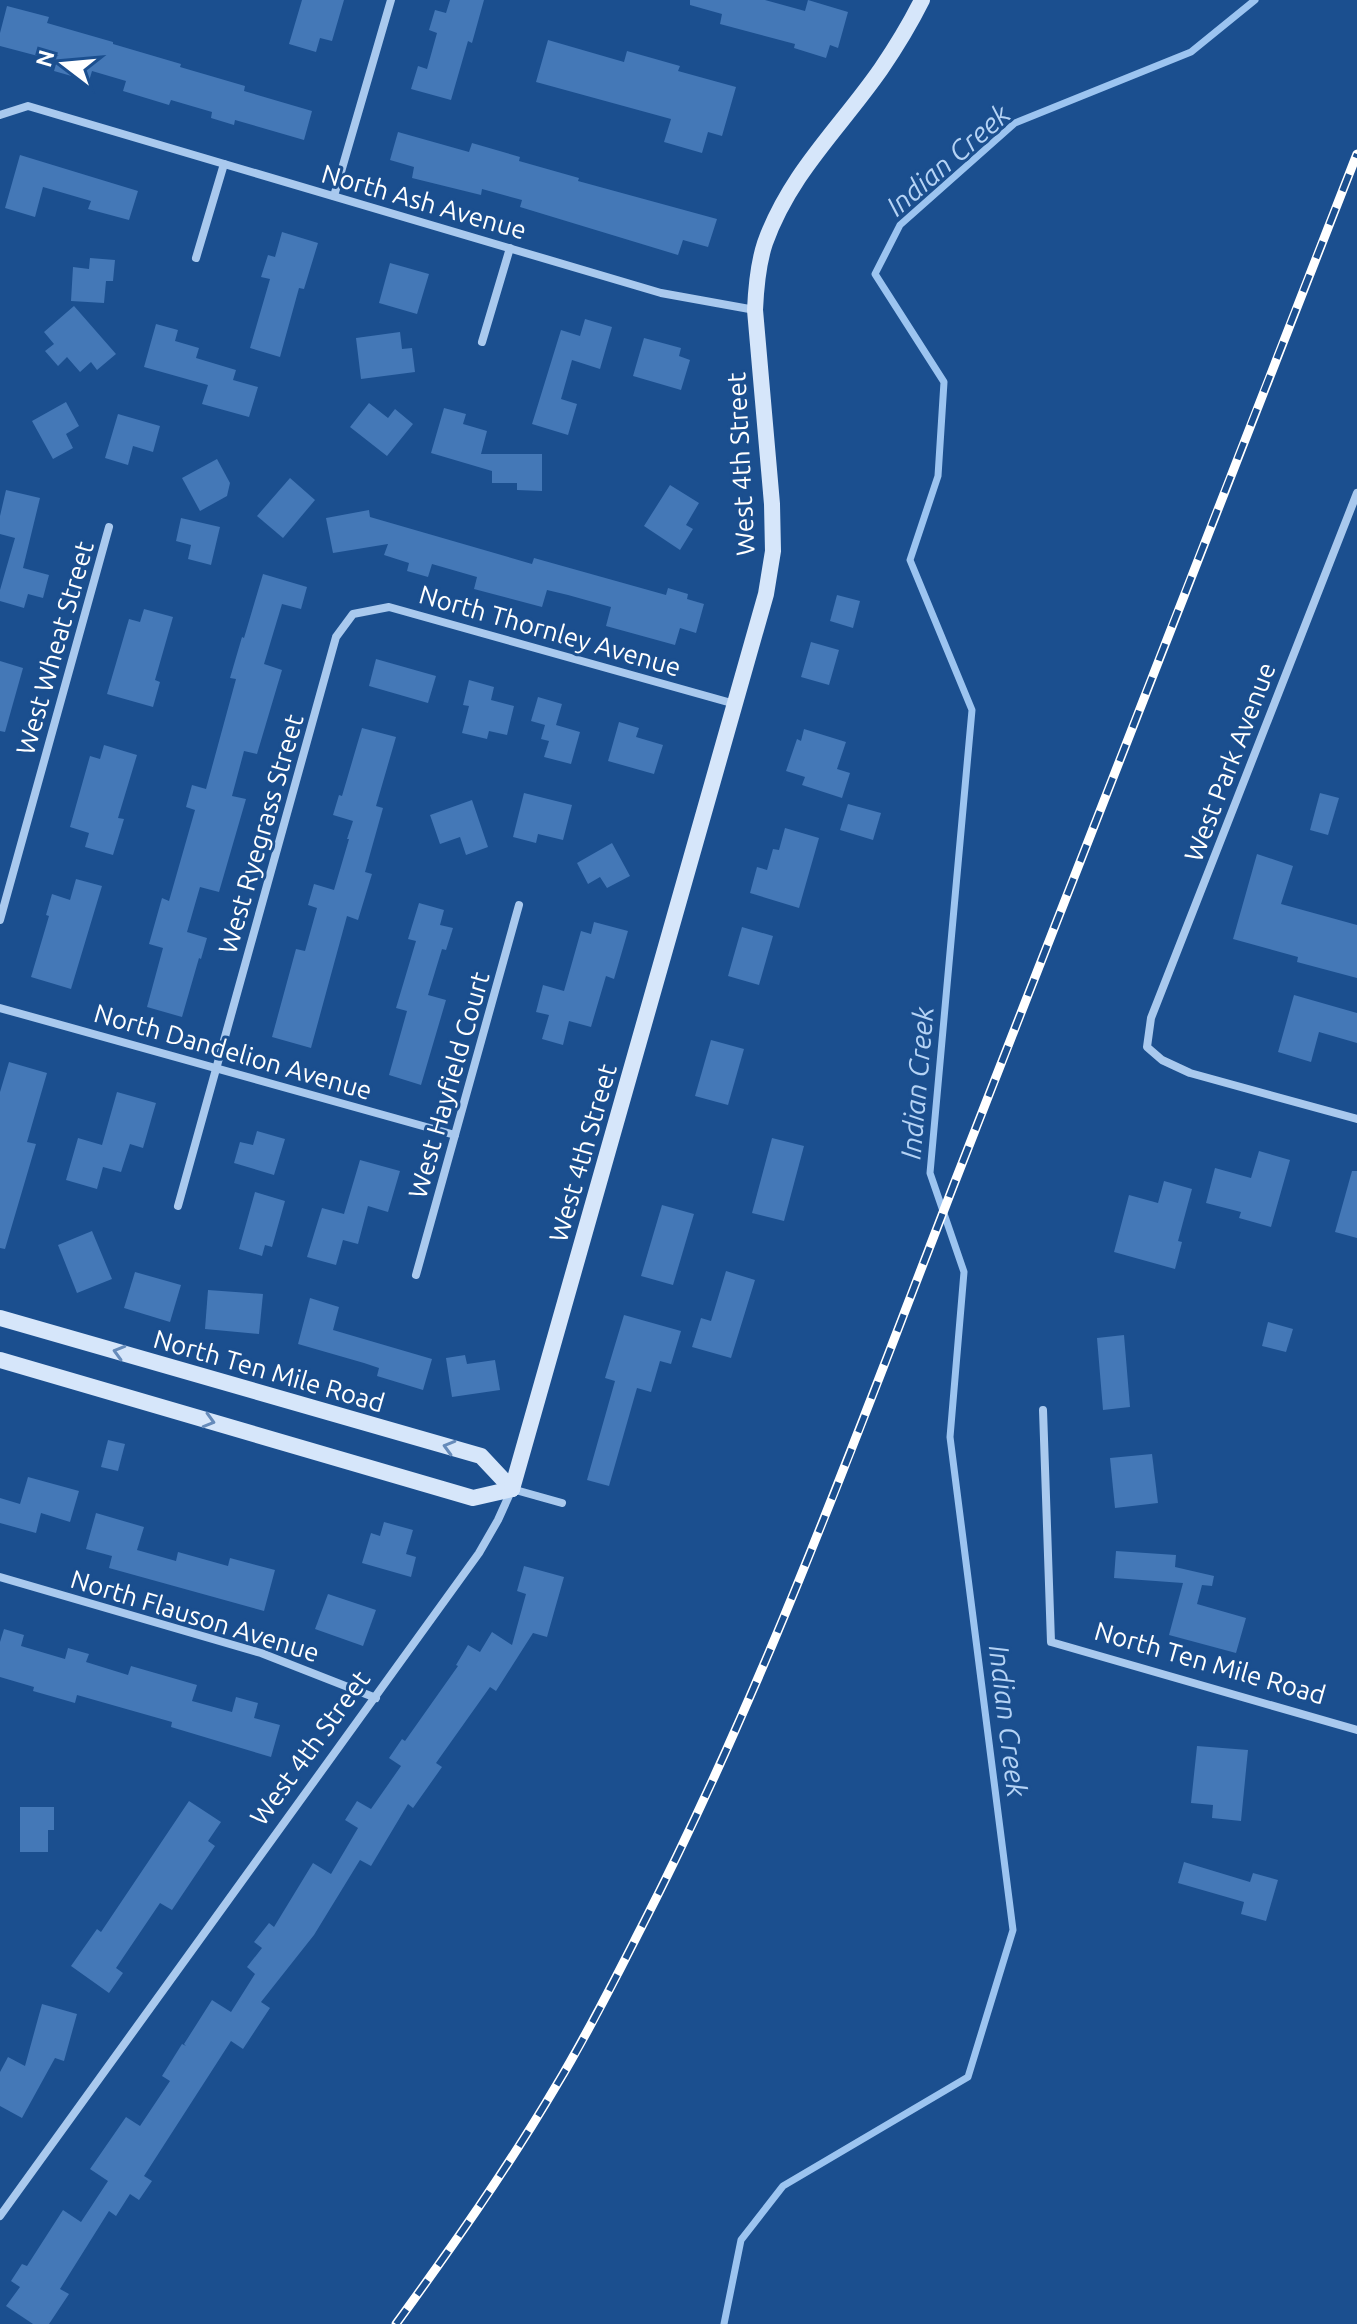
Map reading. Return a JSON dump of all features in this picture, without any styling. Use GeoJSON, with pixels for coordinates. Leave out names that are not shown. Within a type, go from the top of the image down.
{"type":"FeatureCollection","features":[{"type":"Feature","properties":{"kind":"main road","name":"West 4th Street"},"geometry":{"type":"LineString","coordinates":[[512,1489],[766,594],[773,551],[772,504],[755,310],[757,278],[764,246],[792,184],[881,69],[922,0]]}},
{"type":"Feature","properties":{"kind":"main road","name":"North Ten Mile Road"},"geometry":{"type":"LineString","coordinates":[[0,1318],[481,1456],[512,1489]]}},
{"type":"Feature","properties":{"kind":"main road"},"geometry":{"type":"LineString","coordinates":[[0,1360],[473,1498],[512,1489]]}},
{"type":"Feature","properties":{"kind":"street"},"geometry":{"type":"LineString","coordinates":[[334,196],[391,0]]}},
{"type":"Feature","properties":{"kind":"street","name":"North Ash Avenue"},"geometry":{"type":"LineString","coordinates":[[0,115],[28,106],[661,293],[755,310]]}},
{"type":"Feature","properties":{"kind":"street"},"geometry":{"type":"LineString","coordinates":[[196,258],[224,164]]}},
{"type":"Feature","properties":{"kind":"street"},"geometry":{"type":"LineString","coordinates":[[482,342],[510,248]]}},
{"type":"Feature","properties":{"kind":"street","name":"West Park Avenue"},"geometry":{"type":"LineString","coordinates":[[1357,493],[1147,1033],[1147,1047],[1162,1060],[1190,1073],[1357,1119]]}},
{"type":"Feature","properties":{"kind":"street","name":"West Wheat Street"},"geometry":{"type":"LineString","coordinates":[[0,920],[109,527]]}},
{"type":"Feature","properties":{"kind":"street","name":"North Thornley Avenue"},"geometry":{"type":"LineString","coordinates":[[353,614],[389,607],[736,704]]}},
{"type":"Feature","properties":{"kind":"street","name":"West Ryegrass Street"},"geometry":{"type":"LineString","coordinates":[[178,1206],[336,637],[353,614]]}},
{"type":"Feature","properties":{"kind":"street","name":"West Hayfield Court"},"geometry":{"type":"LineString","coordinates":[[416,1275],[519,905]]}},
{"type":"Feature","properties":{"kind":"street","name":"North Dandelion Avenue"},"geometry":{"type":"LineString","coordinates":[[0,1008],[455,1135]]}},
{"type":"Feature","properties":{"kind":"street","name":"North Ten Mile Road"},"geometry":{"type":"LineString","coordinates":[[1043,1410],[1051,1642],[1357,1730]]}},
{"type":"Feature","properties":{"kind":"street"},"geometry":{"type":"LineString","coordinates":[[512,1489],[562,1503]]}},
{"type":"Feature","properties":{"kind":"street","name":"West 4th Street"},"geometry":{"type":"LineString","coordinates":[[0,2216],[479,1553],[512,1489]]}},
{"type":"Feature","properties":{"kind":"street","name":"North Flauson Avenue"},"geometry":{"type":"LineString","coordinates":[[0,1577],[261,1653],[376,1698]]}},
{"type":"Feature","properties":{"kind":"building"},"geometry":{"type":"Polygon","coordinates":[[[302,0],[344,0],[332,41],[320,38],[316,52],[289,44],[302,0]]]}},
{"type":"Feature","properties":{"kind":"building"},"geometry":{"type":"Polygon","coordinates":[[[450,0],[484,0],[451,100],[411,89],[418,66],[427,69],[437,33],[429,30],[435,10],[446,13],[450,0]]]}},
{"type":"Feature","properties":{"kind":"building"},"geometry":{"type":"Polygon","coordinates":[[[690,0],[765,0],[805,11],[808,0],[848,12],[838,48],[830,45],[826,58],[794,48],[795,44],[720,24],[722,14],[690,5],[690,0]]]}},
{"type":"Feature","properties":{"kind":"building"},"geometry":{"type":"Polygon","coordinates":[[[7,6],[49,17],[47,23],[181,64],[180,67],[245,86],[244,91],[312,111],[304,140],[235,120],[234,125],[211,118],[212,112],[171,100],[169,105],[123,91],[126,81],[92,71],[89,81],[54,71],[57,61],[0,46],[7,6]]]}},
{"type":"Feature","properties":{"kind":"building"},"geometry":{"type":"Polygon","coordinates":[[[548,40],[624,62],[627,51],[680,66],[678,71],[736,87],[722,136],[708,132],[702,153],[664,142],[671,119],[536,82],[548,40]]]}},
{"type":"Feature","properties":{"kind":"building"},"geometry":{"type":"Polygon","coordinates":[[[398,132],[469,152],[472,143],[520,157],[519,161],[579,178],[578,181],[717,219],[708,247],[683,240],[678,255],[520,207],[522,200],[482,189],[481,195],[412,178],[414,167],[390,160],[398,132]]]}},
{"type":"Feature","properties":{"kind":"building"},"geometry":{"type":"Polygon","coordinates":[[[20,155],[138,191],[129,220],[88,209],[91,201],[43,187],[35,217],[5,208],[20,155]]]}},
{"type":"Feature","properties":{"kind":"building"},"geometry":{"type":"Polygon","coordinates":[[[282,232],[318,243],[304,289],[299,288],[280,357],[250,348],[270,279],[261,277],[268,255],[275,257],[282,232]]]}},
{"type":"Feature","properties":{"kind":"building"},"geometry":{"type":"Polygon","coordinates":[[[90,258],[115,260],[113,281],[106,281],[104,303],[71,301],[73,267],[89,269],[90,258]]]}},
{"type":"Feature","properties":{"kind":"building"},"geometry":{"type":"Polygon","coordinates":[[[390,263],[429,274],[417,314],[379,303],[390,263]]]}},
{"type":"Feature","properties":{"kind":"building"},"geometry":{"type":"Polygon","coordinates":[[[74,306],[116,354],[97,370],[91,362],[80,372],[67,357],[58,366],[45,351],[54,344],[44,332],[74,306]]]}},
{"type":"Feature","properties":{"kind":"building"},"geometry":{"type":"Polygon","coordinates":[[[585,319],[612,327],[600,369],[572,360],[561,399],[577,404],[568,435],[532,424],[561,330],[580,336],[585,319]]]}},
{"type":"Feature","properties":{"kind":"building"},"geometry":{"type":"Polygon","coordinates":[[[156,324],[178,330],[175,341],[199,348],[196,358],[236,370],[233,380],[258,387],[249,417],[202,404],[208,385],[144,367],[156,324]]]}},
{"type":"Feature","properties":{"kind":"building"},"geometry":{"type":"Polygon","coordinates":[[[400,332],[402,349],[412,348],[415,372],[361,379],[356,338],[400,332]]]}},
{"type":"Feature","properties":{"kind":"building"},"geometry":{"type":"Polygon","coordinates":[[[644,338],[681,348],[679,356],[690,360],[681,390],[633,376],[644,338]]]}},
{"type":"Feature","properties":{"kind":"building"},"geometry":{"type":"Polygon","coordinates":[[[66,402],[79,426],[66,434],[73,448],[53,459],[32,421],[66,402]]]}},
{"type":"Feature","properties":{"kind":"building"},"geometry":{"type":"Polygon","coordinates":[[[369,403],[388,418],[395,409],[413,424],[387,456],[350,427],[369,403]]]}},
{"type":"Feature","properties":{"kind":"building"},"geometry":{"type":"Polygon","coordinates":[[[444,408],[466,414],[463,424],[487,431],[481,454],[542,454],[542,491],[517,490],[517,483],[492,483],[492,471],[431,453],[444,408]]]}},
{"type":"Feature","properties":{"kind":"building"},"geometry":{"type":"Polygon","coordinates":[[[118,414],[160,426],[153,452],[133,446],[128,465],[105,458],[118,414]]]}},
{"type":"Feature","properties":{"kind":"building"},"geometry":{"type":"Polygon","coordinates":[[[217,459],[230,483],[227,496],[200,511],[182,478],[217,459]]]}},
{"type":"Feature","properties":{"kind":"building"},"geometry":{"type":"Polygon","coordinates":[[[290,478],[315,500],[283,538],[257,516],[290,478]]]}},
{"type":"Feature","properties":{"kind":"building"},"geometry":{"type":"Polygon","coordinates":[[[670,485],[699,503],[686,525],[693,529],[680,550],[644,526],[670,485]]]}},
{"type":"Feature","properties":{"kind":"building"},"geometry":{"type":"Polygon","coordinates":[[[6,490],[40,498],[23,568],[49,575],[43,598],[28,594],[24,608],[0,601],[0,590],[15,538],[0,534],[0,516],[6,490]]]}},
{"type":"Feature","properties":{"kind":"building"},"geometry":{"type":"Polygon","coordinates":[[[369,510],[370,517],[532,564],[534,558],[666,595],[668,588],[688,594],[687,599],[704,604],[696,633],[680,628],[675,645],[606,626],[611,607],[568,595],[547,590],[542,607],[474,589],[477,577],[432,564],[428,577],[407,571],[409,563],[384,555],[388,544],[333,553],[326,518],[369,510]]]}},
{"type":"Feature","properties":{"kind":"building"},"geometry":{"type":"Polygon","coordinates":[[[181,518],[220,527],[211,565],[188,559],[191,545],[176,541],[181,518]]]}},
{"type":"Feature","properties":{"kind":"building"},"geometry":{"type":"Polygon","coordinates":[[[263,574],[307,587],[301,609],[282,604],[264,664],[282,670],[257,754],[244,751],[232,796],[246,799],[219,892],[200,887],[187,932],[207,938],[182,1017],[147,1007],[163,948],[149,944],[162,898],[169,901],[195,810],[186,807],[192,785],[206,789],[236,679],[230,678],[263,574]]]}},
{"type":"Feature","properties":{"kind":"building"},"geometry":{"type":"Polygon","coordinates":[[[837,595],[860,601],[853,628],[830,621],[837,595]]]}},
{"type":"Feature","properties":{"kind":"building"},"geometry":{"type":"Polygon","coordinates":[[[144,609],[173,617],[155,680],[160,682],[153,707],[107,694],[129,619],[140,622],[144,609]]]}},
{"type":"Feature","properties":{"kind":"building"},"geometry":{"type":"Polygon","coordinates":[[[811,642],[839,650],[829,685],[801,677],[811,642]]]}},
{"type":"Feature","properties":{"kind":"building"},"geometry":{"type":"Polygon","coordinates":[[[376,659],[436,676],[428,703],[369,686],[376,659]]]}},
{"type":"Feature","properties":{"kind":"building"},"geometry":{"type":"Polygon","coordinates":[[[0,661],[23,668],[5,732],[0,731],[0,661]]]}},
{"type":"Feature","properties":{"kind":"building"},"geometry":{"type":"Polygon","coordinates":[[[469,680],[494,687],[491,700],[514,706],[507,735],[489,731],[487,739],[462,733],[469,706],[463,705],[469,680]]]}},
{"type":"Feature","properties":{"kind":"building"},"geometry":{"type":"Polygon","coordinates":[[[538,697],[562,704],[556,725],[580,732],[571,764],[544,757],[549,741],[541,739],[545,725],[531,721],[538,697]]]}},
{"type":"Feature","properties":{"kind":"building"},"geometry":{"type":"Polygon","coordinates":[[[619,722],[639,728],[636,737],[663,745],[654,774],[608,761],[619,722]]]}},
{"type":"Feature","properties":{"kind":"building"},"geometry":{"type":"Polygon","coordinates":[[[362,728],[396,737],[376,806],[383,808],[365,872],[372,874],[358,920],[347,916],[311,1048],[272,1037],[296,949],[305,951],[317,908],[308,905],[314,884],[334,890],[349,839],[353,821],[333,815],[339,795],[342,796],[362,728]]]}},
{"type":"Feature","properties":{"kind":"building"},"geometry":{"type":"Polygon","coordinates":[[[804,729],[846,742],[837,769],[850,773],[842,798],[802,785],[805,777],[786,771],[797,739],[801,741],[804,729]]]}},
{"type":"Feature","properties":{"kind":"building"},"geometry":{"type":"Polygon","coordinates":[[[104,745],[137,755],[118,818],[124,819],[113,855],[85,847],[89,833],[70,827],[90,756],[100,759],[104,745]]]}},
{"type":"Feature","properties":{"kind":"building"},"geometry":{"type":"Polygon","coordinates":[[[524,793],[572,805],[563,840],[538,834],[536,843],[513,837],[524,793]]]}},
{"type":"Feature","properties":{"kind":"building"},"geometry":{"type":"Polygon","coordinates":[[[1320,793],[1339,798],[1328,835],[1310,830],[1320,793]]]}},
{"type":"Feature","properties":{"kind":"building"},"geometry":{"type":"Polygon","coordinates":[[[472,800],[488,847],[466,855],[460,837],[440,844],[430,815],[472,800]]]}},
{"type":"Feature","properties":{"kind":"building"},"geometry":{"type":"Polygon","coordinates":[[[848,804],[881,813],[873,840],[840,830],[848,804]]]}},
{"type":"Feature","properties":{"kind":"building"},"geometry":{"type":"Polygon","coordinates":[[[785,828],[819,838],[799,908],[750,893],[757,867],[767,870],[773,849],[779,850],[785,828]]]}},
{"type":"Feature","properties":{"kind":"building"},"geometry":{"type":"Polygon","coordinates":[[[612,843],[630,876],[607,888],[600,877],[588,884],[577,863],[612,843]]]}},
{"type":"Feature","properties":{"kind":"building"},"geometry":{"type":"Polygon","coordinates":[[[1257,854],[1293,866],[1281,904],[1357,925],[1357,978],[1297,962],[1298,957],[1233,939],[1257,854]]]}},
{"type":"Feature","properties":{"kind":"building"},"geometry":{"type":"Polygon","coordinates":[[[76,879],[102,886],[71,989],[31,977],[49,916],[46,915],[52,894],[70,900],[76,879]]]}},
{"type":"Feature","properties":{"kind":"building"},"geometry":{"type":"Polygon","coordinates":[[[419,903],[444,910],[440,925],[453,928],[446,950],[442,949],[428,995],[446,1000],[421,1085],[389,1075],[407,1011],[396,1008],[416,941],[408,939],[419,903]]]}},
{"type":"Feature","properties":{"kind":"building"},"geometry":{"type":"Polygon","coordinates":[[[594,922],[628,931],[614,979],[606,976],[591,1027],[569,1021],[563,1045],[542,1039],[549,1015],[536,1012],[543,985],[564,991],[581,931],[591,934],[594,922]]]}},
{"type":"Feature","properties":{"kind":"building"},"geometry":{"type":"Polygon","coordinates":[[[742,927],[773,936],[759,985],[728,976],[742,927]]]}},
{"type":"Feature","properties":{"kind":"building"},"geometry":{"type":"Polygon","coordinates":[[[1294,995],[1357,1013],[1357,1043],[1319,1032],[1311,1062],[1278,1052],[1294,995]]]}},
{"type":"Feature","properties":{"kind":"building"},"geometry":{"type":"Polygon","coordinates":[[[711,1040],[744,1049],[728,1105],[695,1096],[711,1040]]]}},
{"type":"Feature","properties":{"kind":"building"},"geometry":{"type":"Polygon","coordinates":[[[9,1062],[47,1073],[27,1142],[36,1144],[5,1249],[0,1248],[0,1092],[9,1062]]]}},
{"type":"Feature","properties":{"kind":"building"},"geometry":{"type":"Polygon","coordinates":[[[117,1092],[156,1103],[143,1148],[130,1144],[121,1172],[103,1167],[97,1189],[66,1180],[78,1138],[102,1145],[117,1092]]]}},
{"type":"Feature","properties":{"kind":"building"},"geometry":{"type":"Polygon","coordinates":[[[257,1131],[285,1139],[274,1175],[234,1163],[240,1142],[253,1145],[257,1131]]]}},
{"type":"Feature","properties":{"kind":"building"},"geometry":{"type":"Polygon","coordinates":[[[772,1138],[804,1146],[784,1221],[752,1213],[772,1138]]]}},
{"type":"Feature","properties":{"kind":"building"},"geometry":{"type":"Polygon","coordinates":[[[1259,1151],[1290,1160],[1271,1227],[1239,1218],[1241,1212],[1206,1203],[1215,1168],[1251,1178],[1259,1151]]]}},
{"type":"Feature","properties":{"kind":"building"},"geometry":{"type":"Polygon","coordinates":[[[360,1160],[400,1171],[388,1212],[368,1206],[358,1244],[343,1240],[336,1265],[307,1257],[322,1208],[344,1214],[360,1160]]]}},
{"type":"Feature","properties":{"kind":"building"},"geometry":{"type":"Polygon","coordinates":[[[1352,1171],[1357,1171],[1357,1238],[1335,1232],[1352,1171]]]}},
{"type":"Feature","properties":{"kind":"building"},"geometry":{"type":"Polygon","coordinates":[[[1164,1181],[1192,1189],[1178,1241],[1182,1242],[1175,1269],[1114,1252],[1129,1195],[1158,1203],[1164,1181]]]}},
{"type":"Feature","properties":{"kind":"building"},"geometry":{"type":"Polygon","coordinates":[[[255,1192],[285,1201],[272,1247],[265,1245],[262,1256],[239,1249],[255,1192]]]}},
{"type":"Feature","properties":{"kind":"building"},"geometry":{"type":"Polygon","coordinates":[[[662,1205],[694,1214],[673,1285],[641,1276],[662,1205]]]}},
{"type":"Feature","properties":{"kind":"building"},"geometry":{"type":"Polygon","coordinates":[[[92,1231],[112,1279],[77,1293],[58,1245],[92,1231]]]}},
{"type":"Feature","properties":{"kind":"building"},"geometry":{"type":"Polygon","coordinates":[[[726,1271],[755,1280],[731,1358],[692,1347],[701,1318],[711,1321],[726,1271]]]}},
{"type":"Feature","properties":{"kind":"building"},"geometry":{"type":"Polygon","coordinates":[[[135,1272],[181,1285],[170,1322],[124,1308],[135,1272]]]}},
{"type":"Feature","properties":{"kind":"building"},"geometry":{"type":"Polygon","coordinates":[[[208,1290],[263,1294],[259,1334],[205,1329],[208,1290]]]}},
{"type":"Feature","properties":{"kind":"building"},"geometry":{"type":"Polygon","coordinates":[[[310,1298],[339,1307],[333,1330],[432,1359],[423,1390],[377,1376],[379,1368],[298,1344],[310,1298]]]}},
{"type":"Feature","properties":{"kind":"building"},"geometry":{"type":"Polygon","coordinates":[[[624,1315],[681,1331],[671,1364],[660,1361],[651,1392],[637,1388],[609,1486],[587,1480],[615,1381],[605,1378],[624,1315]]]}},
{"type":"Feature","properties":{"kind":"building"},"geometry":{"type":"Polygon","coordinates":[[[1268,1322],[1293,1329],[1286,1352],[1262,1346],[1268,1322]]]}},
{"type":"Feature","properties":{"kind":"building"},"geometry":{"type":"Polygon","coordinates":[[[1124,1335],[1130,1407],[1103,1410],[1097,1338],[1124,1335]]]}},
{"type":"Feature","properties":{"kind":"building"},"geometry":{"type":"Polygon","coordinates":[[[465,1355],[467,1364],[495,1360],[500,1390],[452,1397],[446,1358],[465,1355]]]}},
{"type":"Feature","properties":{"kind":"building"},"geometry":{"type":"Polygon","coordinates":[[[108,1440],[125,1444],[118,1471],[101,1467],[108,1440]]]}},
{"type":"Feature","properties":{"kind":"building"},"geometry":{"type":"Polygon","coordinates":[[[1152,1454],[1158,1503],[1115,1508],[1110,1458],[1152,1454]]]}},
{"type":"Feature","properties":{"kind":"building"},"geometry":{"type":"Polygon","coordinates":[[[28,1477],[79,1491],[70,1522],[41,1513],[36,1533],[0,1523],[0,1498],[20,1504],[28,1477]]]}},
{"type":"Feature","properties":{"kind":"building"},"geometry":{"type":"Polygon","coordinates":[[[96,1513],[144,1527],[137,1550],[176,1561],[178,1552],[228,1566],[230,1558],[275,1570],[264,1611],[109,1568],[112,1556],[86,1549],[96,1513]]]}},
{"type":"Feature","properties":{"kind":"building"},"geometry":{"type":"Polygon","coordinates":[[[384,1522],[413,1530],[406,1554],[416,1557],[411,1577],[362,1563],[371,1533],[380,1536],[384,1522]]]}},
{"type":"Feature","properties":{"kind":"building"},"geometry":{"type":"Polygon","coordinates":[[[1116,1551],[1176,1555],[1175,1567],[1214,1576],[1212,1586],[1202,1585],[1197,1604],[1246,1618],[1236,1653],[1169,1635],[1183,1583],[1114,1578],[1116,1551]]]}},
{"type":"Feature","properties":{"kind":"building"},"geometry":{"type":"Polygon","coordinates":[[[524,1566],[564,1577],[547,1637],[533,1633],[496,1691],[490,1687],[436,1763],[442,1767],[413,1808],[408,1804],[371,1866],[360,1860],[314,1935],[261,2002],[270,2008],[243,2049],[231,2041],[144,2176],[152,2181],[139,2200],[130,2194],[116,2216],[109,2211],[60,2289],[69,2294],[49,2324],[33,2324],[6,2306],[20,2287],[11,2281],[22,2264],[27,2266],[63,2210],[81,2222],[108,2181],[90,2169],[126,2117],[140,2126],[170,2081],[162,2076],[182,2044],[186,2046],[184,2044],[212,2000],[231,2012],[255,1974],[247,1967],[262,1948],[254,1942],[269,1923],[274,1927],[313,1863],[331,1874],[358,1828],[345,1820],[357,1801],[371,1809],[401,1766],[389,1758],[402,1739],[405,1741],[458,1666],[468,1645],[480,1652],[492,1632],[512,1645],[526,1594],[517,1591],[524,1566]]]}},
{"type":"Feature","properties":{"kind":"building"},"geometry":{"type":"Polygon","coordinates":[[[328,1594],[376,1610],[363,1646],[315,1629],[328,1594]]]}},
{"type":"Feature","properties":{"kind":"building"},"geometry":{"type":"Polygon","coordinates":[[[4,1629],[24,1635],[21,1646],[65,1659],[68,1648],[89,1654],[86,1662],[128,1675],[131,1666],[197,1685],[192,1701],[232,1712],[236,1697],[258,1703],[254,1718],[280,1725],[271,1757],[171,1727],[172,1722],[77,1695],[75,1703],[33,1691],[34,1687],[0,1677],[0,1642],[4,1629]]]}},
{"type":"Feature","properties":{"kind":"building"},"geometry":{"type":"Polygon","coordinates":[[[1197,1746],[1248,1750],[1241,1821],[1212,1818],[1213,1805],[1191,1803],[1197,1746]]]}},
{"type":"Feature","properties":{"kind":"building"},"geometry":{"type":"Polygon","coordinates":[[[189,1801],[221,1822],[208,1841],[215,1846],[172,1910],[160,1903],[116,1968],[123,1973],[109,1993],[71,1966],[97,1929],[101,1932],[189,1801]]]}},
{"type":"Feature","properties":{"kind":"building"},"geometry":{"type":"Polygon","coordinates":[[[20,1807],[54,1807],[54,1830],[48,1830],[48,1852],[20,1852],[20,1807]]]}},
{"type":"Feature","properties":{"kind":"building"},"geometry":{"type":"Polygon","coordinates":[[[1184,1862],[1250,1882],[1253,1873],[1278,1880],[1266,1921],[1241,1914],[1244,1902],[1178,1883],[1184,1862]]]}},
{"type":"Feature","properties":{"kind":"building"},"geometry":{"type":"Polygon","coordinates":[[[42,2004],[77,2014],[64,2061],[55,2058],[22,2118],[0,2106],[0,2072],[8,2057],[25,2066],[42,2004]]]}},
{"type":"Feature","properties":{"kind":"waterway","name":"Indian Creek"},"geometry":{"type":"LineString","coordinates":[[724,2324],[741,2240],[783,2186],[968,2077],[1013,1930],[950,1437],[964,1272],[930,1173],[972,710],[910,560],[938,476],[944,382],[875,274],[900,225],[1015,123],[1191,52],[1255,0]]}},
{"type":"Feature","properties":{"kind":"railway"},"geometry":{"type":"LineString","coordinates":[[396,2324],[499,2177],[567,2067],[641,1928],[729,1745],[846,1463],[1357,154]]}}]}
